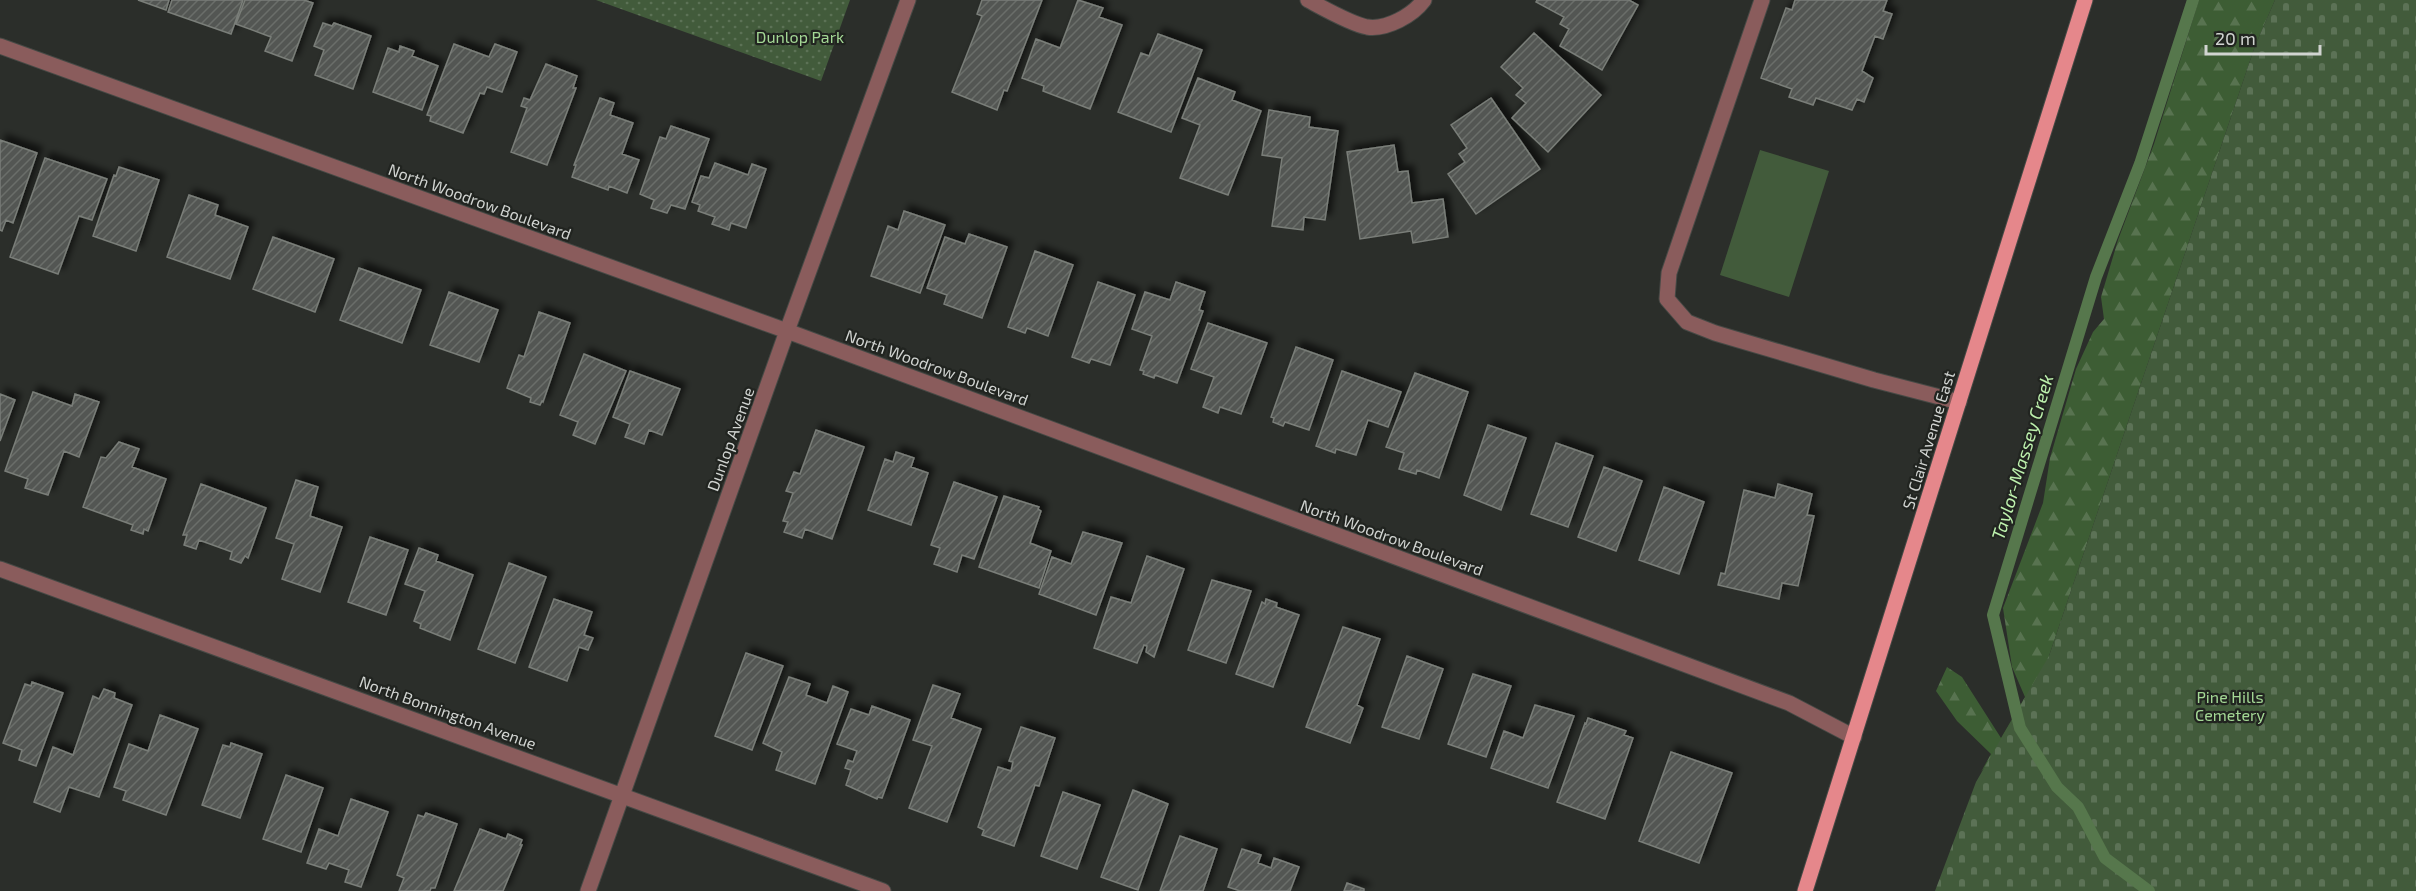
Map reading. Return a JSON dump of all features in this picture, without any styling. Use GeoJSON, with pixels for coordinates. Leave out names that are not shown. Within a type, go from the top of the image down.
{"type":"FeatureCollection","features":[{"type":"Feature","properties":{"kind":"main road","name":"St Clair Avenue East"},"geometry":{"type":"LineString","coordinates":[[1805,891],[2085,0]]}},
{"type":"Feature","properties":{"kind":"street","name":"Dunlop Avenue"},"geometry":{"type":"LineString","coordinates":[[588,891],[908,0]]}},
{"type":"Feature","properties":{"kind":"street"},"geometry":{"type":"LineString","coordinates":[[1308,0],[1368,27],[1391,24],[1418,8],[1424,0]]}},
{"type":"Feature","properties":{"kind":"street"},"geometry":{"type":"LineString","coordinates":[[1762,0],[1669,273],[1667,299],[1686,322],[1715,333],[1874,380],[1959,402]]}},
{"type":"Feature","properties":{"kind":"street","name":"North Woodrow Boulevard"},"geometry":{"type":"LineString","coordinates":[[0,46],[788,331],[1788,703],[1854,737]]}},
{"type":"Feature","properties":{"kind":"street","name":"North Bonnington Avenue"},"geometry":{"type":"LineString","coordinates":[[0,569],[883,891]]}},
{"type":"Feature","properties":{"kind":"green space","name":"Dunlop Park"},"geometry":{"type":"Polygon","coordinates":[[[596,0],[850,0],[821,81],[596,0]]]}},
{"type":"Feature","properties":{"kind":"green space"},"geometry":{"type":"Polygon","coordinates":[[[2199,0],[2275,0],[2255,46],[2049,656],[2054,680],[1981,772],[1991,754],[1957,721],[1936,691],[1947,667],[1962,677],[2001,738],[2025,697],[2012,667],[2003,608],[2043,503],[2050,458],[2076,369],[2093,332],[2104,319],[2101,297],[2118,240],[2154,144],[2199,0]]]}},
{"type":"Feature","properties":{"kind":"green space","name":"Pine Hills Cemetery"},"geometry":{"type":"Polygon","coordinates":[[[2275,0],[2416,0],[2416,891],[1935,891],[1976,782],[2049,656],[2255,46],[2275,0]]]}},
{"type":"Feature","properties":{"kind":"green space"},"geometry":{"type":"Polygon","coordinates":[[[1760,150],[1829,171],[1789,297],[1720,275],[1760,150]]]}},
{"type":"Feature","properties":{"kind":"building"},"geometry":{"type":"Polygon","coordinates":[[[138,0],[169,0],[166,10],[138,0]]]}},
{"type":"Feature","properties":{"kind":"building"},"geometry":{"type":"Polygon","coordinates":[[[172,0],[243,0],[231,34],[168,12],[172,0]]]}},
{"type":"Feature","properties":{"kind":"building"},"geometry":{"type":"Polygon","coordinates":[[[245,0],[304,0],[313,3],[292,61],[265,51],[271,37],[236,24],[245,0]]]}},
{"type":"Feature","properties":{"kind":"building"},"geometry":{"type":"Polygon","coordinates":[[[982,0],[1042,0],[1007,91],[1004,90],[997,110],[952,92],[982,16],[977,14],[982,0]]]}},
{"type":"Feature","properties":{"kind":"building"},"geometry":{"type":"Polygon","coordinates":[[[1078,0],[1103,8],[1099,17],[1122,25],[1090,109],[1043,91],[1044,86],[1022,78],[1036,39],[1060,48],[1078,0]]]}},
{"type":"Feature","properties":{"kind":"building"},"geometry":{"type":"Polygon","coordinates":[[[1537,0],[1629,0],[1638,5],[1602,70],[1560,46],[1569,29],[1560,24],[1564,17],[1536,2],[1537,0]]]}},
{"type":"Feature","properties":{"kind":"building"},"geometry":{"type":"Polygon","coordinates":[[[1795,0],[1887,0],[1883,11],[1892,14],[1883,39],[1875,36],[1862,71],[1873,78],[1864,102],[1857,99],[1852,110],[1816,98],[1813,105],[1789,97],[1792,89],[1761,78],[1786,8],[1792,10],[1795,0]]]}},
{"type":"Feature","properties":{"kind":"building"},"geometry":{"type":"Polygon","coordinates":[[[323,23],[332,26],[334,23],[371,36],[353,89],[315,75],[324,50],[314,46],[323,23]]]}},
{"type":"Feature","properties":{"kind":"building"},"geometry":{"type":"Polygon","coordinates":[[[1534,33],[1601,95],[1548,152],[1512,118],[1526,103],[1516,95],[1523,88],[1501,67],[1534,33]]]}},
{"type":"Feature","properties":{"kind":"building"},"geometry":{"type":"Polygon","coordinates":[[[1158,34],[1202,50],[1171,132],[1118,112],[1141,53],[1149,56],[1158,34]]]}},
{"type":"Feature","properties":{"kind":"building"},"geometry":{"type":"Polygon","coordinates":[[[454,44],[489,57],[495,44],[517,52],[502,92],[487,87],[484,94],[480,93],[463,133],[430,121],[431,116],[427,115],[454,44]]]}},
{"type":"Feature","properties":{"kind":"building"},"geometry":{"type":"Polygon","coordinates":[[[400,46],[414,51],[412,56],[438,66],[422,110],[373,92],[388,48],[399,52],[400,46]]]}},
{"type":"Feature","properties":{"kind":"building"},"geometry":{"type":"Polygon","coordinates":[[[546,64],[577,76],[573,88],[576,88],[547,165],[511,152],[527,108],[521,106],[524,98],[530,100],[546,64]]]}},
{"type":"Feature","properties":{"kind":"building"},"geometry":{"type":"Polygon","coordinates":[[[1198,78],[1235,92],[1232,100],[1261,111],[1228,195],[1180,178],[1200,125],[1182,118],[1198,78]]]}},
{"type":"Feature","properties":{"kind":"building"},"geometry":{"type":"Polygon","coordinates":[[[600,98],[614,103],[610,115],[633,123],[622,154],[639,160],[627,193],[609,186],[608,190],[572,177],[576,165],[574,165],[600,98]]]}},
{"type":"Feature","properties":{"kind":"building"},"geometry":{"type":"Polygon","coordinates":[[[1491,98],[1540,169],[1476,214],[1448,174],[1465,162],[1459,154],[1467,148],[1451,125],[1491,98]]]}},
{"type":"Feature","properties":{"kind":"building"},"geometry":{"type":"Polygon","coordinates":[[[1269,110],[1310,117],[1309,127],[1338,131],[1325,220],[1304,217],[1303,230],[1272,226],[1282,158],[1262,155],[1269,110]]]}},
{"type":"Feature","properties":{"kind":"building"},"geometry":{"type":"Polygon","coordinates":[[[671,126],[709,139],[685,209],[671,205],[667,213],[651,208],[654,200],[640,194],[660,137],[666,139],[671,126]]]}},
{"type":"Feature","properties":{"kind":"building"},"geometry":{"type":"Polygon","coordinates":[[[0,140],[37,153],[13,223],[6,220],[2,231],[0,230],[0,140]]]}},
{"type":"Feature","properties":{"kind":"building"},"geometry":{"type":"Polygon","coordinates":[[[1394,145],[1398,172],[1408,171],[1412,203],[1443,199],[1448,237],[1413,243],[1411,231],[1360,239],[1347,152],[1394,145]]]}},
{"type":"Feature","properties":{"kind":"building"},"geometry":{"type":"Polygon","coordinates":[[[45,158],[107,179],[92,220],[79,216],[58,274],[10,257],[45,158]]]}},
{"type":"Feature","properties":{"kind":"building"},"geometry":{"type":"Polygon","coordinates":[[[715,163],[748,175],[752,164],[766,169],[746,228],[731,223],[729,230],[712,224],[715,217],[698,211],[700,205],[692,202],[701,176],[709,178],[715,163]]]}},
{"type":"Feature","properties":{"kind":"building"},"geometry":{"type":"Polygon","coordinates":[[[119,167],[159,180],[136,251],[93,236],[114,175],[116,176],[119,167]]]}},
{"type":"Feature","properties":{"kind":"building"},"geometry":{"type":"Polygon","coordinates":[[[189,195],[218,205],[215,215],[248,227],[230,279],[167,257],[189,195]]]}},
{"type":"Feature","properties":{"kind":"building"},"geometry":{"type":"Polygon","coordinates":[[[904,211],[945,225],[920,293],[871,276],[888,226],[898,230],[904,211]]]}},
{"type":"Feature","properties":{"kind":"building"},"geometry":{"type":"Polygon","coordinates":[[[969,234],[1007,247],[982,318],[944,304],[947,295],[927,288],[945,237],[965,244],[969,234]]]}},
{"type":"Feature","properties":{"kind":"building"},"geometry":{"type":"Polygon","coordinates":[[[273,237],[334,259],[315,312],[253,289],[273,237]]]}},
{"type":"Feature","properties":{"kind":"building"},"geometry":{"type":"Polygon","coordinates":[[[1035,251],[1073,265],[1048,336],[1027,328],[1025,333],[1008,327],[1035,251]]]}},
{"type":"Feature","properties":{"kind":"building"},"geometry":{"type":"Polygon","coordinates":[[[359,268],[421,290],[402,343],[340,320],[359,268]]]}},
{"type":"Feature","properties":{"kind":"building"},"geometry":{"type":"Polygon","coordinates":[[[1098,282],[1135,295],[1110,365],[1091,359],[1089,363],[1072,357],[1098,282]]]}},
{"type":"Feature","properties":{"kind":"building"},"geometry":{"type":"Polygon","coordinates":[[[1176,282],[1205,292],[1199,310],[1203,311],[1177,383],[1155,375],[1154,378],[1143,374],[1144,371],[1140,370],[1152,336],[1132,329],[1145,292],[1170,300],[1176,282]]]}},
{"type":"Feature","properties":{"kind":"building"},"geometry":{"type":"Polygon","coordinates":[[[449,292],[498,310],[479,362],[430,345],[449,292]]]}},
{"type":"Feature","properties":{"kind":"building"},"geometry":{"type":"Polygon","coordinates":[[[539,312],[570,323],[540,405],[530,402],[531,398],[507,388],[519,355],[524,357],[539,312]]]}},
{"type":"Feature","properties":{"kind":"building"},"geometry":{"type":"Polygon","coordinates":[[[1208,323],[1267,343],[1241,414],[1220,407],[1218,413],[1203,407],[1214,377],[1191,369],[1208,323]]]}},
{"type":"Feature","properties":{"kind":"building"},"geometry":{"type":"Polygon","coordinates":[[[1296,347],[1333,360],[1309,430],[1285,422],[1283,426],[1273,422],[1274,418],[1271,417],[1296,347]]]}},
{"type":"Feature","properties":{"kind":"building"},"geometry":{"type":"Polygon","coordinates":[[[584,354],[626,371],[595,444],[573,435],[578,422],[560,415],[584,354]]]}},
{"type":"Feature","properties":{"kind":"building"},"geometry":{"type":"Polygon","coordinates":[[[630,371],[680,389],[662,435],[649,430],[644,444],[625,437],[630,424],[613,417],[630,371]]]}},
{"type":"Feature","properties":{"kind":"building"},"geometry":{"type":"Polygon","coordinates":[[[1342,371],[1401,392],[1388,427],[1368,420],[1356,455],[1336,449],[1335,453],[1316,446],[1342,371]]]}},
{"type":"Feature","properties":{"kind":"building"},"geometry":{"type":"Polygon","coordinates":[[[1415,373],[1468,392],[1439,478],[1417,470],[1416,474],[1399,469],[1404,453],[1386,447],[1415,373]]]}},
{"type":"Feature","properties":{"kind":"building"},"geometry":{"type":"Polygon","coordinates":[[[33,392],[72,406],[75,394],[99,402],[79,457],[64,451],[48,495],[25,488],[28,479],[5,471],[33,392]]]}},
{"type":"Feature","properties":{"kind":"building"},"geometry":{"type":"Polygon","coordinates":[[[0,394],[15,400],[0,441],[0,394]]]}},
{"type":"Feature","properties":{"kind":"building"},"geometry":{"type":"Polygon","coordinates":[[[1488,425],[1526,438],[1501,510],[1464,495],[1488,425]]]}},
{"type":"Feature","properties":{"kind":"building"},"geometry":{"type":"Polygon","coordinates":[[[816,430],[864,447],[832,539],[805,529],[802,538],[784,532],[788,522],[783,521],[793,493],[786,491],[794,472],[800,474],[816,430]]]}},
{"type":"Feature","properties":{"kind":"building"},"geometry":{"type":"Polygon","coordinates":[[[119,442],[139,449],[132,467],[166,479],[148,531],[144,529],[143,534],[131,530],[133,525],[83,507],[101,457],[106,458],[119,442]]]}},
{"type":"Feature","properties":{"kind":"building"},"geometry":{"type":"Polygon","coordinates":[[[1556,443],[1593,456],[1568,527],[1531,514],[1556,443]]]}},
{"type":"Feature","properties":{"kind":"building"},"geometry":{"type":"Polygon","coordinates":[[[896,452],[914,458],[911,467],[928,473],[911,525],[868,510],[885,459],[893,462],[896,452]]]}},
{"type":"Feature","properties":{"kind":"building"},"geometry":{"type":"Polygon","coordinates":[[[1604,467],[1642,481],[1616,551],[1578,537],[1604,467]]]}},
{"type":"Feature","properties":{"kind":"building"},"geometry":{"type":"Polygon","coordinates":[[[296,480],[318,487],[310,516],[342,527],[320,592],[282,579],[294,544],[276,538],[296,480]]]}},
{"type":"Feature","properties":{"kind":"building"},"geometry":{"type":"Polygon","coordinates":[[[954,482],[997,497],[974,559],[962,555],[957,572],[934,564],[940,548],[931,545],[954,482]]]}},
{"type":"Feature","properties":{"kind":"building"},"geometry":{"type":"Polygon","coordinates":[[[201,484],[266,508],[248,558],[245,556],[241,563],[230,559],[232,552],[199,540],[196,549],[184,545],[187,535],[183,535],[201,484]]]}},
{"type":"Feature","properties":{"kind":"building"},"geometry":{"type":"Polygon","coordinates":[[[1778,484],[1812,494],[1807,515],[1814,516],[1798,586],[1782,583],[1779,599],[1718,585],[1721,573],[1725,574],[1744,490],[1775,498],[1778,484]]]}},
{"type":"Feature","properties":{"kind":"building"},"geometry":{"type":"Polygon","coordinates":[[[1664,487],[1704,502],[1679,574],[1639,560],[1664,487]]]}},
{"type":"Feature","properties":{"kind":"building"},"geometry":{"type":"Polygon","coordinates":[[[1004,496],[1039,507],[1041,511],[1030,543],[1051,551],[1039,588],[979,567],[1004,496]]]}},
{"type":"Feature","properties":{"kind":"building"},"geometry":{"type":"Polygon","coordinates":[[[1083,532],[1122,543],[1096,615],[1039,594],[1052,557],[1071,564],[1083,532]]]}},
{"type":"Feature","properties":{"kind":"building"},"geometry":{"type":"Polygon","coordinates":[[[370,537],[408,550],[386,615],[348,602],[370,537]]]}},
{"type":"Feature","properties":{"kind":"building"},"geometry":{"type":"Polygon","coordinates":[[[419,548],[438,555],[436,561],[473,575],[450,640],[420,628],[421,624],[414,621],[425,591],[405,584],[419,548]]]}},
{"type":"Feature","properties":{"kind":"building"},"geometry":{"type":"Polygon","coordinates":[[[1147,556],[1184,569],[1154,657],[1146,652],[1147,646],[1144,645],[1137,663],[1094,648],[1111,597],[1131,603],[1147,556]]]}},
{"type":"Feature","properties":{"kind":"building"},"geometry":{"type":"Polygon","coordinates":[[[509,563],[546,577],[515,663],[478,649],[509,563]]]}},
{"type":"Feature","properties":{"kind":"building"},"geometry":{"type":"Polygon","coordinates":[[[1212,580],[1251,591],[1226,663],[1188,650],[1212,580]]]}},
{"type":"Feature","properties":{"kind":"building"},"geometry":{"type":"Polygon","coordinates":[[[554,599],[592,612],[584,635],[593,638],[588,650],[579,647],[567,681],[529,667],[554,599]]]}},
{"type":"Feature","properties":{"kind":"building"},"geometry":{"type":"Polygon","coordinates":[[[1266,599],[1277,603],[1276,607],[1299,615],[1273,687],[1236,674],[1262,602],[1265,604],[1266,599]]]}},
{"type":"Feature","properties":{"kind":"building"},"geometry":{"type":"Polygon","coordinates":[[[1343,627],[1380,639],[1357,705],[1363,708],[1350,743],[1306,727],[1343,627]]]}},
{"type":"Feature","properties":{"kind":"building"},"geometry":{"type":"Polygon","coordinates":[[[746,653],[783,666],[752,750],[715,736],[746,653]]]}},
{"type":"Feature","properties":{"kind":"building"},"geometry":{"type":"Polygon","coordinates":[[[1407,656],[1443,669],[1419,739],[1382,727],[1407,656]]]}},
{"type":"Feature","properties":{"kind":"building"},"geometry":{"type":"Polygon","coordinates":[[[1473,674],[1511,686],[1486,757],[1448,744],[1473,674]]]}},
{"type":"Feature","properties":{"kind":"building"},"geometry":{"type":"Polygon","coordinates":[[[789,677],[810,684],[806,695],[827,703],[833,686],[848,692],[815,784],[776,770],[782,752],[763,743],[789,677]]]}},
{"type":"Feature","properties":{"kind":"building"},"geometry":{"type":"Polygon","coordinates":[[[32,682],[63,693],[36,766],[19,760],[22,750],[3,743],[25,684],[31,686],[32,682]]]}},
{"type":"Feature","properties":{"kind":"building"},"geometry":{"type":"Polygon","coordinates":[[[933,685],[960,694],[951,718],[981,729],[947,822],[909,808],[932,746],[913,740],[933,685]]]}},
{"type":"Feature","properties":{"kind":"building"},"geometry":{"type":"Polygon","coordinates":[[[104,689],[115,693],[114,698],[132,705],[99,797],[69,787],[60,812],[34,802],[53,747],[73,755],[93,696],[99,699],[104,689]]]}},
{"type":"Feature","properties":{"kind":"building"},"geometry":{"type":"Polygon","coordinates":[[[1535,705],[1574,716],[1548,788],[1491,768],[1504,731],[1523,738],[1535,705]]]}},
{"type":"Feature","properties":{"kind":"building"},"geometry":{"type":"Polygon","coordinates":[[[872,706],[910,720],[882,798],[877,799],[846,785],[851,770],[845,768],[848,760],[853,762],[857,751],[837,744],[851,709],[869,715],[872,706]]]}},
{"type":"Feature","properties":{"kind":"building"},"geometry":{"type":"Polygon","coordinates":[[[160,715],[198,729],[166,815],[123,800],[126,791],[114,787],[129,744],[148,751],[160,715]]]}},
{"type":"Feature","properties":{"kind":"building"},"geometry":{"type":"Polygon","coordinates":[[[1588,718],[1626,731],[1624,735],[1633,738],[1605,819],[1557,802],[1588,718]]]}},
{"type":"Feature","properties":{"kind":"building"},"geometry":{"type":"Polygon","coordinates":[[[1021,727],[1055,738],[1039,786],[1035,785],[1014,846],[982,835],[984,830],[978,827],[998,767],[1011,771],[1013,762],[1009,761],[1021,727]]]}},
{"type":"Feature","properties":{"kind":"building"},"geometry":{"type":"Polygon","coordinates":[[[231,743],[262,754],[240,818],[202,805],[223,745],[230,747],[231,743]]]}},
{"type":"Feature","properties":{"kind":"building"},"geometry":{"type":"Polygon","coordinates":[[[1671,752],[1732,773],[1699,863],[1639,841],[1671,752]]]}},
{"type":"Feature","properties":{"kind":"building"},"geometry":{"type":"Polygon","coordinates":[[[286,775],[323,788],[301,852],[263,839],[286,775]]]}},
{"type":"Feature","properties":{"kind":"building"},"geometry":{"type":"Polygon","coordinates":[[[1133,790],[1168,804],[1138,890],[1101,877],[1133,790]]]}},
{"type":"Feature","properties":{"kind":"building"},"geometry":{"type":"Polygon","coordinates":[[[1063,792],[1100,805],[1077,869],[1041,856],[1063,792]]]}},
{"type":"Feature","properties":{"kind":"building"},"geometry":{"type":"Polygon","coordinates":[[[351,799],[388,812],[361,887],[345,882],[349,870],[329,863],[326,869],[307,863],[319,829],[338,836],[351,799]]]}},
{"type":"Feature","properties":{"kind":"building"},"geometry":{"type":"Polygon","coordinates":[[[426,813],[457,824],[435,888],[431,888],[430,891],[399,891],[404,878],[397,875],[418,815],[424,817],[426,813]]]}},
{"type":"Feature","properties":{"kind":"building"},"geometry":{"type":"Polygon","coordinates":[[[480,829],[506,839],[508,834],[522,840],[503,891],[454,891],[480,829]]]}},
{"type":"Feature","properties":{"kind":"building"},"geometry":{"type":"Polygon","coordinates":[[[1180,836],[1217,849],[1203,891],[1160,891],[1180,836]]]}},
{"type":"Feature","properties":{"kind":"building"},"geometry":{"type":"Polygon","coordinates":[[[1242,849],[1261,855],[1258,863],[1271,868],[1274,858],[1299,867],[1290,891],[1240,891],[1228,887],[1242,849]]]}},
{"type":"Feature","properties":{"kind":"building"},"geometry":{"type":"Polygon","coordinates":[[[1347,883],[1364,889],[1364,891],[1344,891],[1347,883]]]}},
{"type":"Feature","properties":{"kind":"waterway","name":"Taylor-Massey Creek"},"geometry":{"type":"LineString","coordinates":[[2149,891],[2105,858],[2078,807],[2057,787],[2020,728],[1993,615],[2096,277],[2140,164],[2193,0]]}}]}
